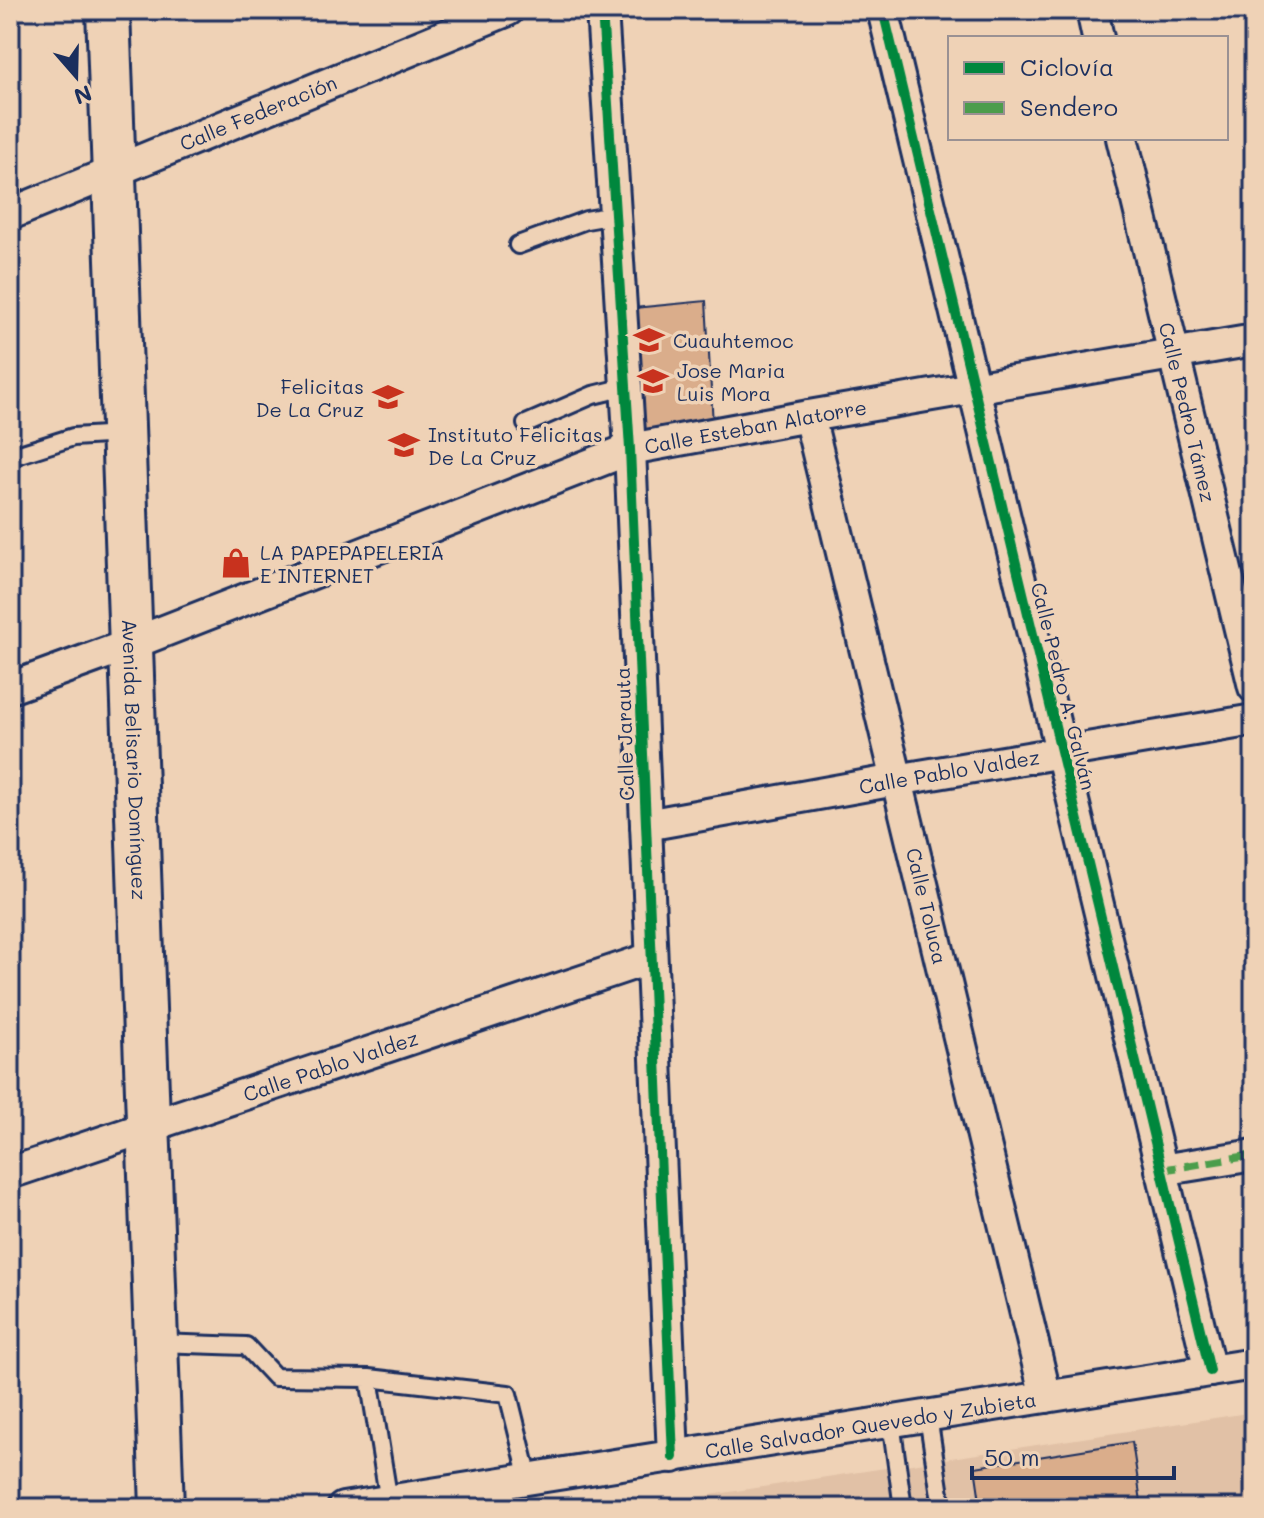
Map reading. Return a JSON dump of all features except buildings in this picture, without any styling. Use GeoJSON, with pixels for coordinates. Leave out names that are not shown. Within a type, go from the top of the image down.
{"type":"FeatureCollection","features":[{"type":"Feature","properties":{"kind":"main road","name":"Avenida Belisario Domínguez"},"geometry":{"type":"LineString","coordinates":[[108,10],[162,1508]]}},
{"type":"Feature","properties":{"kind":"street","name":"Calle Federación"},"geometry":{"type":"LineString","coordinates":[[10,214],[508,10]]}},
{"type":"Feature","properties":{"kind":"street","name":"Calle Jarauta"},"geometry":{"type":"LineString","coordinates":[[602,10],[630,449],[673,1457]]}},
{"type":"Feature","properties":{"kind":"street","name":"Calle Pedro A. Galván"},"geometry":{"type":"LineString","coordinates":[[883,10],[1210,1371]]}},
{"type":"Feature","properties":{"kind":"street"},"geometry":{"type":"LineString","coordinates":[[1092,10],[1098,36]]}},
{"type":"Feature","properties":{"kind":"street","name":"Calle Pedro Támez"},"geometry":{"type":"LineString","coordinates":[[1122,140],[1254,687]]}},
{"type":"Feature","properties":{"kind":"street","name":"Calle Esteban Alatorre"},"geometry":{"type":"LineString","coordinates":[[10,688],[131,644],[630,449],[1254,340]]}},
{"type":"Feature","properties":{"kind":"street","name":"Calle Toluca"},"geometry":{"type":"LineString","coordinates":[[809,416],[1046,1397]]}},
{"type":"Feature","properties":{"kind":"street","name":"Calle Pablo Valdez"},"geometry":{"type":"LineString","coordinates":[[646,825],[1254,720]]}},
{"type":"Feature","properties":{"kind":"street","name":"Calle Pablo Valdez"},"geometry":{"type":"LineString","coordinates":[[10,1173],[651,958]]}},
{"type":"Feature","properties":{"kind":"street"},"geometry":{"type":"LineString","coordinates":[[1161,1170],[1254,1155]]}},
{"type":"Feature","properties":{"kind":"street","name":"Calle Salvador Quevedo y Zubieta"},"geometry":{"type":"LineString","coordinates":[[343,1508],[1254,1364]]}},
{"type":"Feature","properties":{"kind":"lane"},"geometry":{"type":"LineString","coordinates":[[518,245],[586,220],[615,215]]}},
{"type":"Feature","properties":{"kind":"lane"},"geometry":{"type":"LineString","coordinates":[[526,424],[593,395],[626,387]]}},
{"type":"Feature","properties":{"kind":"lane"},"geometry":{"type":"LineString","coordinates":[[10,457],[73,437],[124,434]]}},
{"type":"Feature","properties":{"kind":"lane"},"geometry":{"type":"LineString","coordinates":[[157,1343],[246,1346],[275,1377],[369,1378],[508,1394],[529,1479]]}},
{"type":"Feature","properties":{"kind":"lane"},"geometry":{"type":"LineString","coordinates":[[369,1378],[389,1502]]}},
{"type":"Feature","properties":{"kind":"lane"},"geometry":{"type":"LineString","coordinates":[[928,1416],[942,1508]]}},
{"type":"Feature","properties":{"kind":"lane"},"geometry":{"type":"LineString","coordinates":[[891,1422],[903,1508]]}},
{"type":"Feature","properties":{"kind":"shaded area"},"geometry":{"type":"Polygon","coordinates":[[[1254,1412],[1254,1508],[627,1508],[859,1472],[1254,1412]]]}},
{"type":"Feature","properties":{"kind":"marked path"},"geometry":{"type":"LineString","coordinates":[[1161,1170],[1254,1155]]}},
{"type":"Feature","properties":{"kind":"cycle path"},"geometry":{"type":"LineString","coordinates":[[602,10],[630,449],[673,1457]]}},
{"type":"Feature","properties":{"kind":"cycle path"},"geometry":{"type":"LineString","coordinates":[[883,10],[1210,1371]]}},
{"type":"Feature","properties":{"kind":"place","name":"Cuauhtemoc"},"geometry":{"type":"Point","coordinates":[649,340]}},
{"type":"Feature","properties":{"kind":"place","name":"Jose Maria Luis Mora"},"geometry":{"type":"Point","coordinates":[653,381]}},
{"type":"Feature","properties":{"kind":"place","name":"Felicitas De La Cruz"},"geometry":{"type":"Point","coordinates":[388,397]}},
{"type":"Feature","properties":{"kind":"place","name":"Instituto Felicitas De La Cruz"},"geometry":{"type":"Point","coordinates":[404,445]}},
{"type":"Feature","properties":{"kind":"place","name":"LA PAPEPAPELERIA E INTERNET"},"geometry":{"type":"Point","coordinates":[236,563]}}]}
